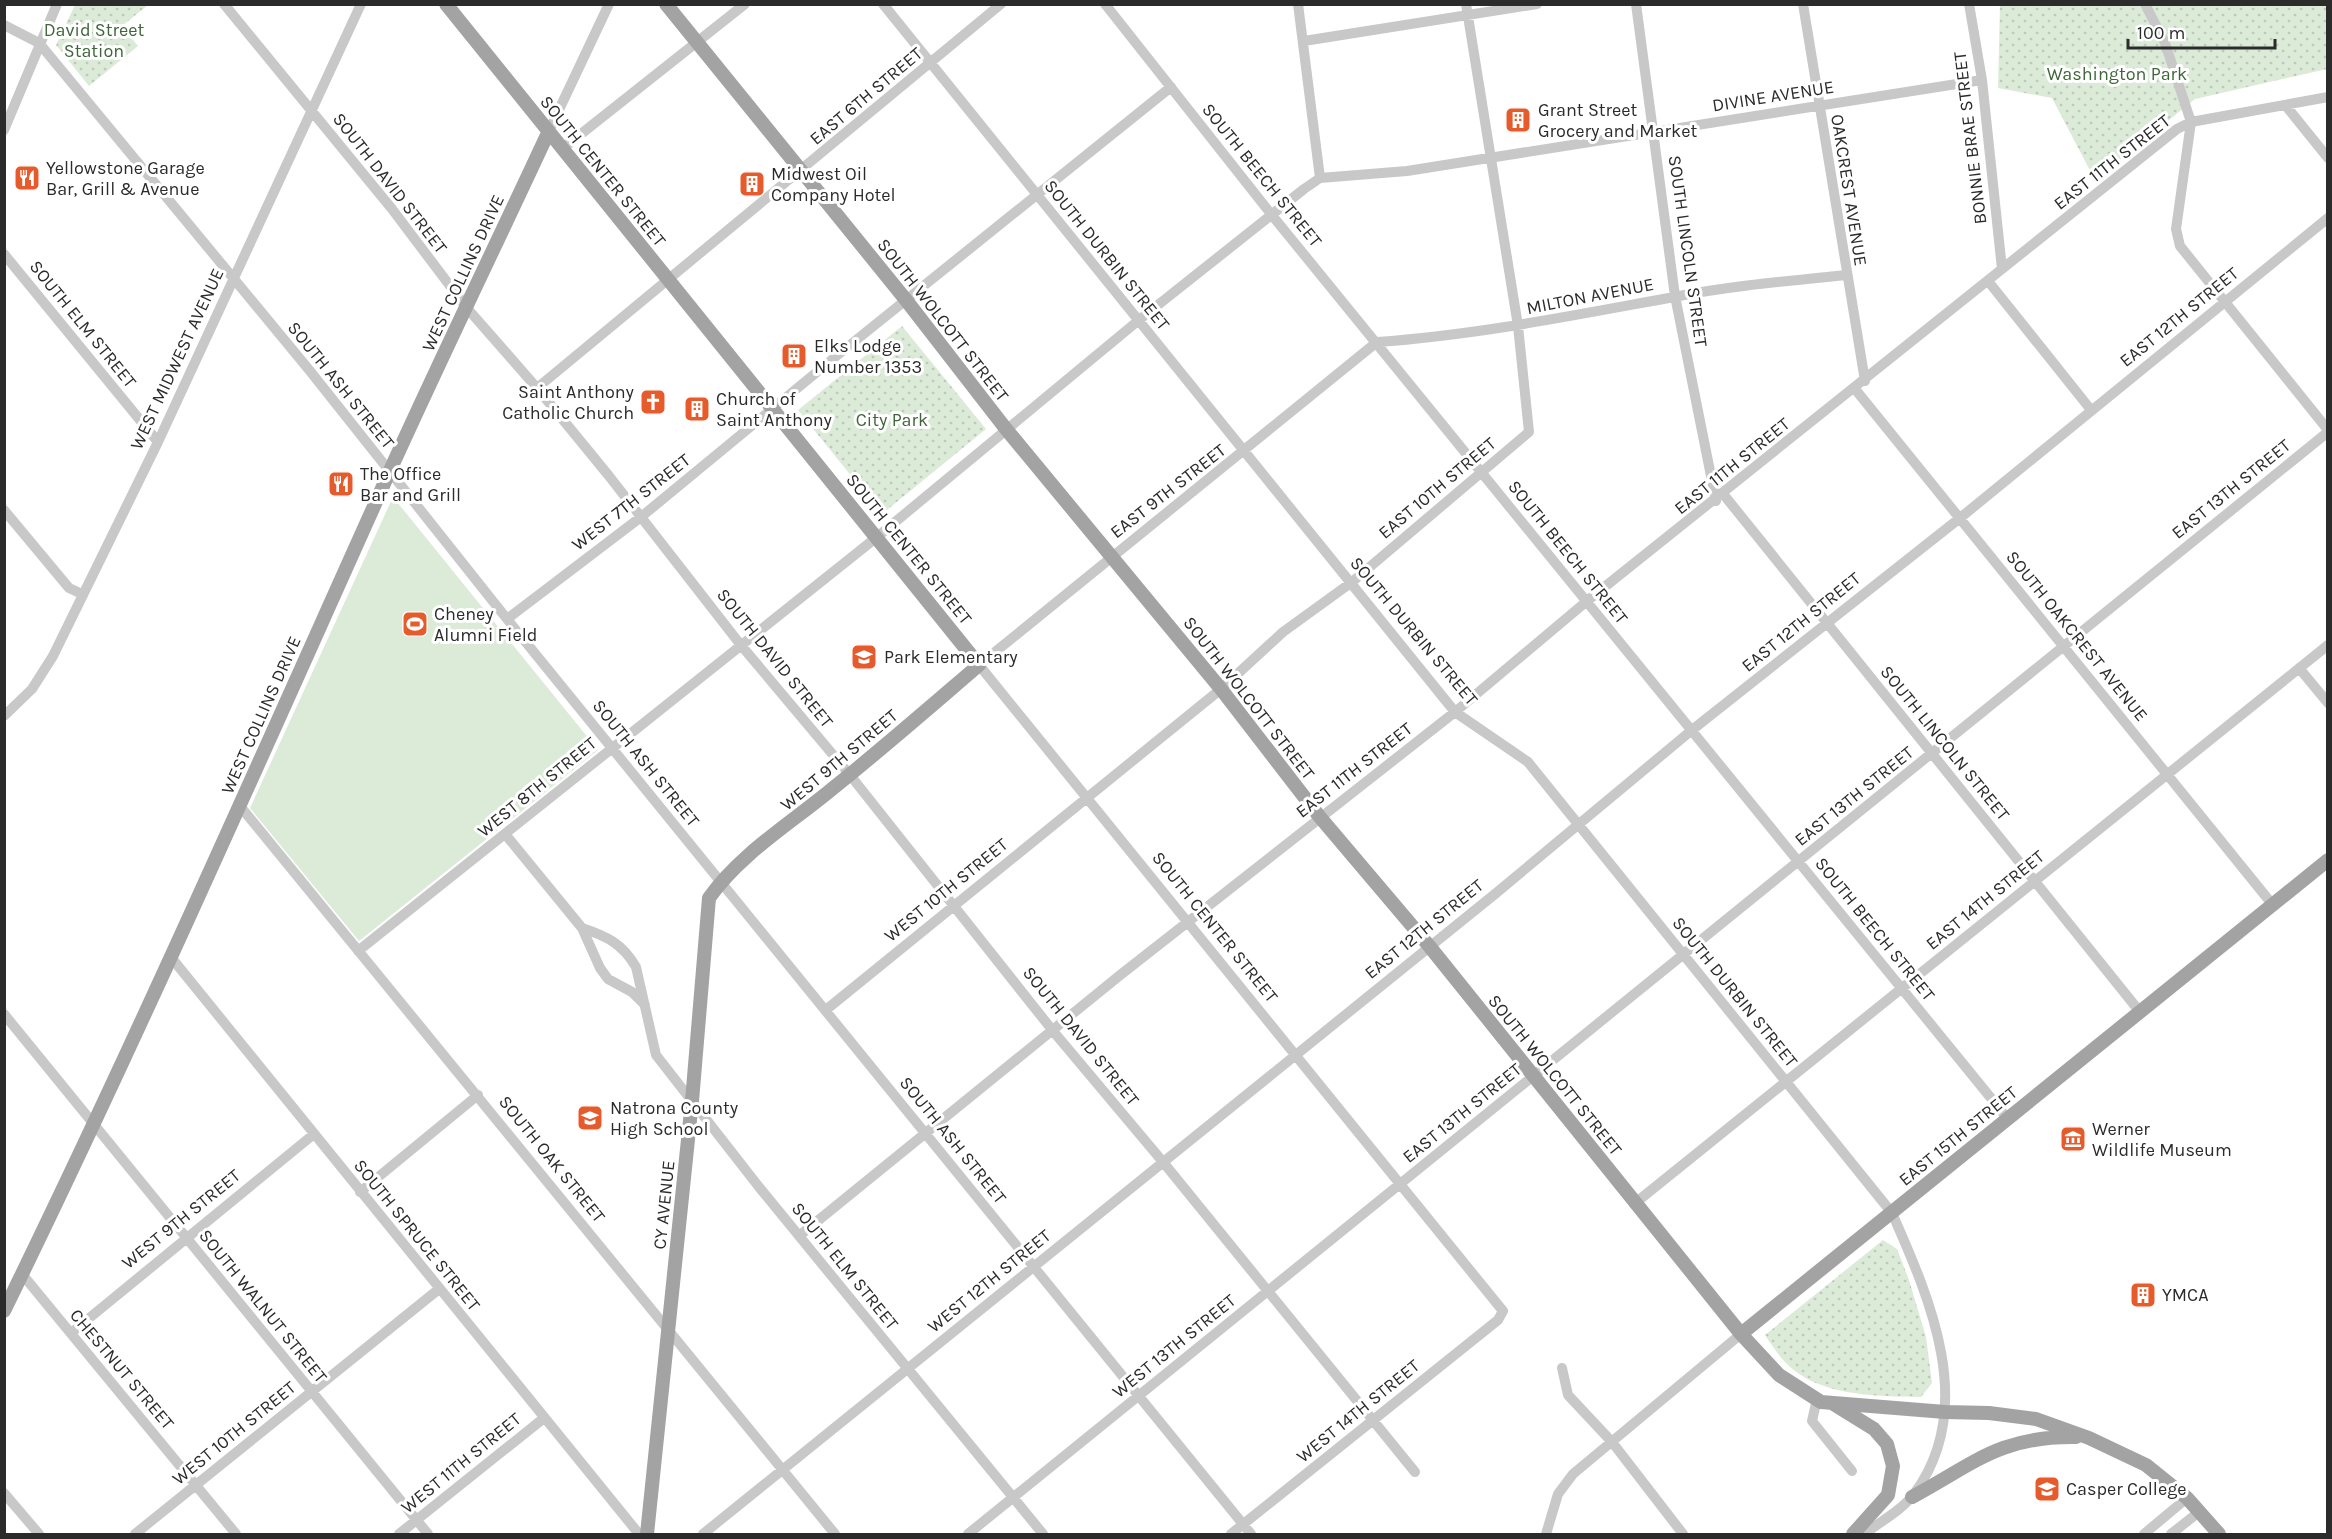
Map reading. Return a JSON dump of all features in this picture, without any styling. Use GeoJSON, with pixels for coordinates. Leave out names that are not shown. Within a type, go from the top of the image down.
{"type":"FeatureCollection","features":[{"type":"Feature","properties":{"kind":"main road","name":"SOUTH CENTER STREET"},"geometry":{"type":"LineString","coordinates":[[446,4],[979,665]]}},
{"type":"Feature","properties":{"kind":"main road","name":"SOUTH WOLCOTT STREET"},"geometry":{"type":"LineString","coordinates":[[666,4],[906,300],[1006,429],[1221,689],[1319,816],[1430,947],[1634,1204],[1741,1334],[1779,1376],[1824,1401],[1945,1412],[1989,1413],[2036,1419],[2090,1438],[2146,1465],[2187,1498],[2218,1534]]}},
{"type":"Feature","properties":{"kind":"main road","name":"WEST COLLINS DRIVE"},"geometry":{"type":"LineString","coordinates":[[4,1311],[240,806],[390,471],[548,133]]}},
{"type":"Feature","properties":{"kind":"main road","name":"WEST 9TH STREET"},"geometry":{"type":"LineString","coordinates":[[721,881],[979,665]]}},
{"type":"Feature","properties":{"kind":"main road","name":"EAST 15TH STREET"},"geometry":{"type":"LineString","coordinates":[[1741,1334],[2328,860]]}},
{"type":"Feature","properties":{"kind":"main road","name":"CY AVENUE"},"geometry":{"type":"LineString","coordinates":[[646,1534],[692,1101],[709,898],[721,881]]}},
{"type":"Feature","properties":{"kind":"main road"},"geometry":{"type":"LineString","coordinates":[[1824,1401],[1874,1430],[1887,1444],[1893,1466],[1888,1496],[1853,1534]]}},
{"type":"Feature","properties":{"kind":"main road"},"geometry":{"type":"LineString","coordinates":[[1912,1497],[1949,1477],[1980,1456],[2008,1444],[2050,1437],[2090,1438]]}},
{"type":"Feature","properties":{"kind":"street"},"geometry":{"type":"LineString","coordinates":[[4,130],[57,4]]}},
{"type":"Feature","properties":{"kind":"street","name":"SOUTH DAVID STREET"},"geometry":{"type":"LineString","coordinates":[[224,4],[312,111],[466,307],[537,388],[740,644],[850,775],[1053,1031],[1164,1162],[1415,1472]]}},
{"type":"Feature","properties":{"kind":"street","name":"WEST MIDWEST AVENUE"},"geometry":{"type":"LineString","coordinates":[[4,716],[32,689],[44,672],[158,442],[361,4]]}},
{"type":"Feature","properties":{"kind":"street"},"geometry":{"type":"LineString","coordinates":[[548,133],[609,4]]}},
{"type":"Feature","properties":{"kind":"street"},"geometry":{"type":"LineString","coordinates":[[562,149],[745,4]]}},
{"type":"Feature","properties":{"kind":"street","name":"SOUTH DURBIN STREET"},"geometry":{"type":"LineString","coordinates":[[883,4],[929,64],[1038,195],[1455,712],[1528,762],[1892,1213],[1926,1290],[1942,1347],[1945,1412],[1940,1445],[1926,1475],[1912,1497]]}},
{"type":"Feature","properties":{"kind":"street","name":"EAST 6TH STREET"},"geometry":{"type":"LineString","coordinates":[[537,388],[801,172],[1001,4]]}},
{"type":"Feature","properties":{"kind":"street","name":"SOUTH BEECH STREET"},"geometry":{"type":"LineString","coordinates":[[1105,4],[1271,214],[2008,1119]]}},
{"type":"Feature","properties":{"kind":"street"},"geometry":{"type":"LineString","coordinates":[[1298,4],[1320,178]]}},
{"type":"Feature","properties":{"kind":"street"},"geometry":{"type":"LineString","coordinates":[[1304,41],[1467,10],[1537,4]]}},
{"type":"Feature","properties":{"kind":"street","name":"SOUTH LINCOLN STREET"},"geometry":{"type":"LineString","coordinates":[[1636,4],[1675,296],[1720,498],[1826,622],[2140,1012]]}},
{"type":"Feature","properties":{"kind":"street","name":"OAKCREST AVENUE"},"geometry":{"type":"LineString","coordinates":[[1803,4],[1865,381]]}},
{"type":"Feature","properties":{"kind":"street","name":"BONNIE BRAE STREET"},"geometry":{"type":"LineString","coordinates":[[1969,4],[1982,80],[2002,269]]}},
{"type":"Feature","properties":{"kind":"street"},"geometry":{"type":"LineString","coordinates":[[2145,4],[2165,43],[2191,122],[2176,229],[2180,246],[2328,431]]}},
{"type":"Feature","properties":{"kind":"street"},"geometry":{"type":"LineString","coordinates":[[1467,10],[1518,326]]}},
{"type":"Feature","properties":{"kind":"street","name":"SOUTH ASH STREET"},"geometry":{"type":"LineString","coordinates":[[4,26],[39,43],[233,277],[507,619],[827,1010],[1247,1530]]}},
{"type":"Feature","properties":{"kind":"street","name":"DIVINE AVENUE"},"geometry":{"type":"LineString","coordinates":[[1320,178],[1407,171],[1982,80]]}},
{"type":"Feature","properties":{"kind":"street","name":"WEST 7TH STREET"},"geometry":{"type":"LineString","coordinates":[[507,619],[641,517],[1171,87]]}},
{"type":"Feature","properties":{"kind":"street","name":"EAST 11TH STREET"},"geometry":{"type":"LineString","coordinates":[[1187,924],[1319,816],[1455,712],[1587,601],[1720,498],[2177,129],[2191,122],[2328,97]]}},
{"type":"Feature","properties":{"kind":"street"},"geometry":{"type":"LineString","coordinates":[[2286,106],[2328,158]]}},
{"type":"Feature","properties":{"kind":"street","name":"WEST 8TH STREET"},"geometry":{"type":"LineString","coordinates":[[358,951],[877,537],[1138,320],[1320,178]]}},
{"type":"Feature","properties":{"kind":"street","name":"EAST 12TH STREET"},"geometry":{"type":"LineString","coordinates":[[1296,1053],[1430,947],[1692,730],[1960,518],[2328,218]]}},
{"type":"Feature","properties":{"kind":"street","name":"SOUTH ELM STREET"},"geometry":{"type":"LineString","coordinates":[[4,254],[158,442]]}},
{"type":"Feature","properties":{"kind":"street","name":"MILTON AVENUE"},"geometry":{"type":"LineString","coordinates":[[1377,342],[1438,338],[1600,313],[1675,296],[1846,275]]}},
{"type":"Feature","properties":{"kind":"street"},"geometry":{"type":"LineString","coordinates":[[1988,281],[2091,410]]}},
{"type":"Feature","properties":{"kind":"street","name":"EAST 10TH STREET"},"geometry":{"type":"LineString","coordinates":[[1088,797],[1221,689],[1283,632],[1352,582],[1529,432],[1518,326]]}},
{"type":"Feature","properties":{"kind":"street","name":"EAST 9TH STREET"},"geometry":{"type":"LineString","coordinates":[[979,665],[1377,342]]}},
{"type":"Feature","properties":{"kind":"street","name":"SOUTH OAKCREST AVENUE"},"geometry":{"type":"LineString","coordinates":[[1855,389],[2272,904]]}},
{"type":"Feature","properties":{"kind":"street","name":"EAST 13TH STREET"},"geometry":{"type":"LineString","coordinates":[[1401,1184],[2328,431]]}},
{"type":"Feature","properties":{"kind":"street"},"geometry":{"type":"LineString","coordinates":[[4,510],[69,588],[82,594]]}},
{"type":"Feature","properties":{"kind":"street","name":"EAST 14TH STREET"},"geometry":{"type":"LineString","coordinates":[[1634,1204],[2328,645]]}},
{"type":"Feature","properties":{"kind":"street","name":"SOUTH CENTER STREET"},"geometry":{"type":"LineString","coordinates":[[979,665],[1503,1311]]}},
{"type":"Feature","properties":{"kind":"street"},"geometry":{"type":"LineString","coordinates":[[2299,668],[2328,703]]}},
{"type":"Feature","properties":{"kind":"street","name":"WEST 10TH STREET"},"geometry":{"type":"LineString","coordinates":[[827,1010],[954,904],[1088,797]]}},
{"type":"Feature","properties":{"kind":"street","name":"SOUTH OAK STREET"},"geometry":{"type":"LineString","coordinates":[[240,806],[835,1534]]}},
{"type":"Feature","properties":{"kind":"street"},"geometry":{"type":"LineString","coordinates":[[505,834],[582,928],[600,968],[608,979],[632,992],[645,1005]]}},
{"type":"Feature","properties":{"kind":"street"},"geometry":{"type":"LineString","coordinates":[[799,1236],[1187,924]]}},
{"type":"Feature","properties":{"kind":"street","name":"SOUTH ELM STREET"},"geometry":{"type":"LineString","coordinates":[[582,928],[611,938],[631,958],[636,967],[656,1054],[799,1236],[1043,1534]]}},
{"type":"Feature","properties":{"kind":"street","name":"SOUTH SPRUCE STREET"},"geometry":{"type":"LineString","coordinates":[[170,956],[639,1534]]}},
{"type":"Feature","properties":{"kind":"street","name":"SOUTH WALNUT STREET"},"geometry":{"type":"LineString","coordinates":[[4,1014],[428,1534]]}},
{"type":"Feature","properties":{"kind":"street","name":"WEST 12TH STREET"},"geometry":{"type":"LineString","coordinates":[[703,1534],[1296,1053]]}},
{"type":"Feature","properties":{"kind":"street"},"geometry":{"type":"LineString","coordinates":[[360,1192],[478,1095]]}},
{"type":"Feature","properties":{"kind":"street","name":"WEST 9TH STREET"},"geometry":{"type":"LineString","coordinates":[[70,1333],[314,1134]]}},
{"type":"Feature","properties":{"kind":"street","name":"WEST 13TH STREET"},"geometry":{"type":"LineString","coordinates":[[968,1534],[1401,1184]]}},
{"type":"Feature","properties":{"kind":"street","name":"CHESTNUT STREET"},"geometry":{"type":"LineString","coordinates":[[22,1274],[236,1534]]}},
{"type":"Feature","properties":{"kind":"street","name":"WEST 10TH STREET"},"geometry":{"type":"LineString","coordinates":[[135,1534],[439,1289]]}},
{"type":"Feature","properties":{"kind":"street","name":"WEST 14TH STREET"},"geometry":{"type":"LineString","coordinates":[[1231,1534],[1247,1530],[1374,1420],[1498,1320],[1503,1311]]}},
{"type":"Feature","properties":{"kind":"street","name":"EAST 15TH STREET"},"geometry":{"type":"LineString","coordinates":[[1546,1534],[1553,1507],[1564,1484],[1741,1334]]}},
{"type":"Feature","properties":{"kind":"street"},"geometry":{"type":"LineString","coordinates":[[1562,1368],[1568,1395],[1612,1442],[1683,1534]]}},
{"type":"Feature","properties":{"kind":"street"},"geometry":{"type":"LineString","coordinates":[[1824,1401],[1812,1421],[1852,1471]]}},
{"type":"Feature","properties":{"kind":"street","name":"WEST 11TH STREET"},"geometry":{"type":"LineString","coordinates":[[399,1534],[544,1418]]}},
{"type":"Feature","properties":{"kind":"street"},"geometry":{"type":"LineString","coordinates":[[4,1493],[39,1534]]}},
{"type":"Feature","properties":{"kind":"street"},"geometry":{"type":"LineString","coordinates":[[1864,1534],[1912,1497]]}},
{"type":"Feature","properties":{"kind":"street"},"geometry":{"type":"LineString","coordinates":[[2144,1534],[2187,1498]]}},
{"type":"Feature","properties":{"kind":"street"},"geometry":{"type":"LineString","coordinates":[[2171,1534],[2199,1512]]}},
{"type":"Feature","properties":{"kind":"green space","name":"David Street Station"},"geometry":{"type":"Polygon","coordinates":[[[75,5],[148,5],[122,26],[138,46],[89,86],[56,45],[75,5]]]}},
{"type":"Feature","properties":{"kind":"green space","name":"Washington Park"},"geometry":{"type":"Polygon","coordinates":[[[2000,5],[2327,5],[2327,69],[2195,99],[2095,180],[2052,98],[1998,88],[2000,5]]]}},
{"type":"Feature","properties":{"kind":"green space","name":"City Park"},"geometry":{"type":"Polygon","coordinates":[[[902,326],[986,429],[882,514],[798,410],[902,326]]]}},
{"type":"Feature","properties":{"kind":"green space","name":"Cheney Alumni Field"},"geometry":{"type":"Polygon","coordinates":[[[393,497],[598,750],[359,941],[250,808],[393,497]]]}},
{"type":"Feature","properties":{"kind":"green space"},"geometry":{"type":"Polygon","coordinates":[[[1883,1240],[1897,1249],[1926,1337],[1932,1383],[1921,1397],[1867,1395],[1830,1388],[1813,1382],[1797,1373],[1784,1361],[1765,1335],[1883,1240]]]}},
{"type":"Feature","properties":{"kind":"place","name":"Grant Street Grocery and Market"},"geometry":{"type":"Point","coordinates":[1518,120]}},
{"type":"Feature","properties":{"kind":"place","name":"Yellowstone Garage Bar, Grill & Avenue"},"geometry":{"type":"Point","coordinates":[27,178]}},
{"type":"Feature","properties":{"kind":"place","name":"Midwest Oil Company Hotel"},"geometry":{"type":"Point","coordinates":[752,184]}},
{"type":"Feature","properties":{"kind":"place","name":"Elks Lodge Number 1353"},"geometry":{"type":"Point","coordinates":[794,356]}},
{"type":"Feature","properties":{"kind":"place","name":"Saint Anthony Catholic Church"},"geometry":{"type":"Point","coordinates":[653,402]}},
{"type":"Feature","properties":{"kind":"place","name":"Church of Saint Anthony"},"geometry":{"type":"Point","coordinates":[697,409]}},
{"type":"Feature","properties":{"kind":"place","name":"The Office Bar and Grill"},"geometry":{"type":"Point","coordinates":[341,484]}},
{"type":"Feature","properties":{"kind":"place","name":"Cheney Alumni Field"},"geometry":{"type":"Point","coordinates":[415,624]}},
{"type":"Feature","properties":{"kind":"place","name":"Park Elementary"},"geometry":{"type":"Point","coordinates":[864,657]}},
{"type":"Feature","properties":{"kind":"place","name":"Natrona County High School"},"geometry":{"type":"Point","coordinates":[590,1118]}},
{"type":"Feature","properties":{"kind":"place","name":"Werner Wildlife Museum"},"geometry":{"type":"Point","coordinates":[2073,1139]}},
{"type":"Feature","properties":{"kind":"place","name":"YMCA"},"geometry":{"type":"Point","coordinates":[2143,1295]}},
{"type":"Feature","properties":{"kind":"place","name":"Casper College"},"geometry":{"type":"Point","coordinates":[2047,1489]}}]}
